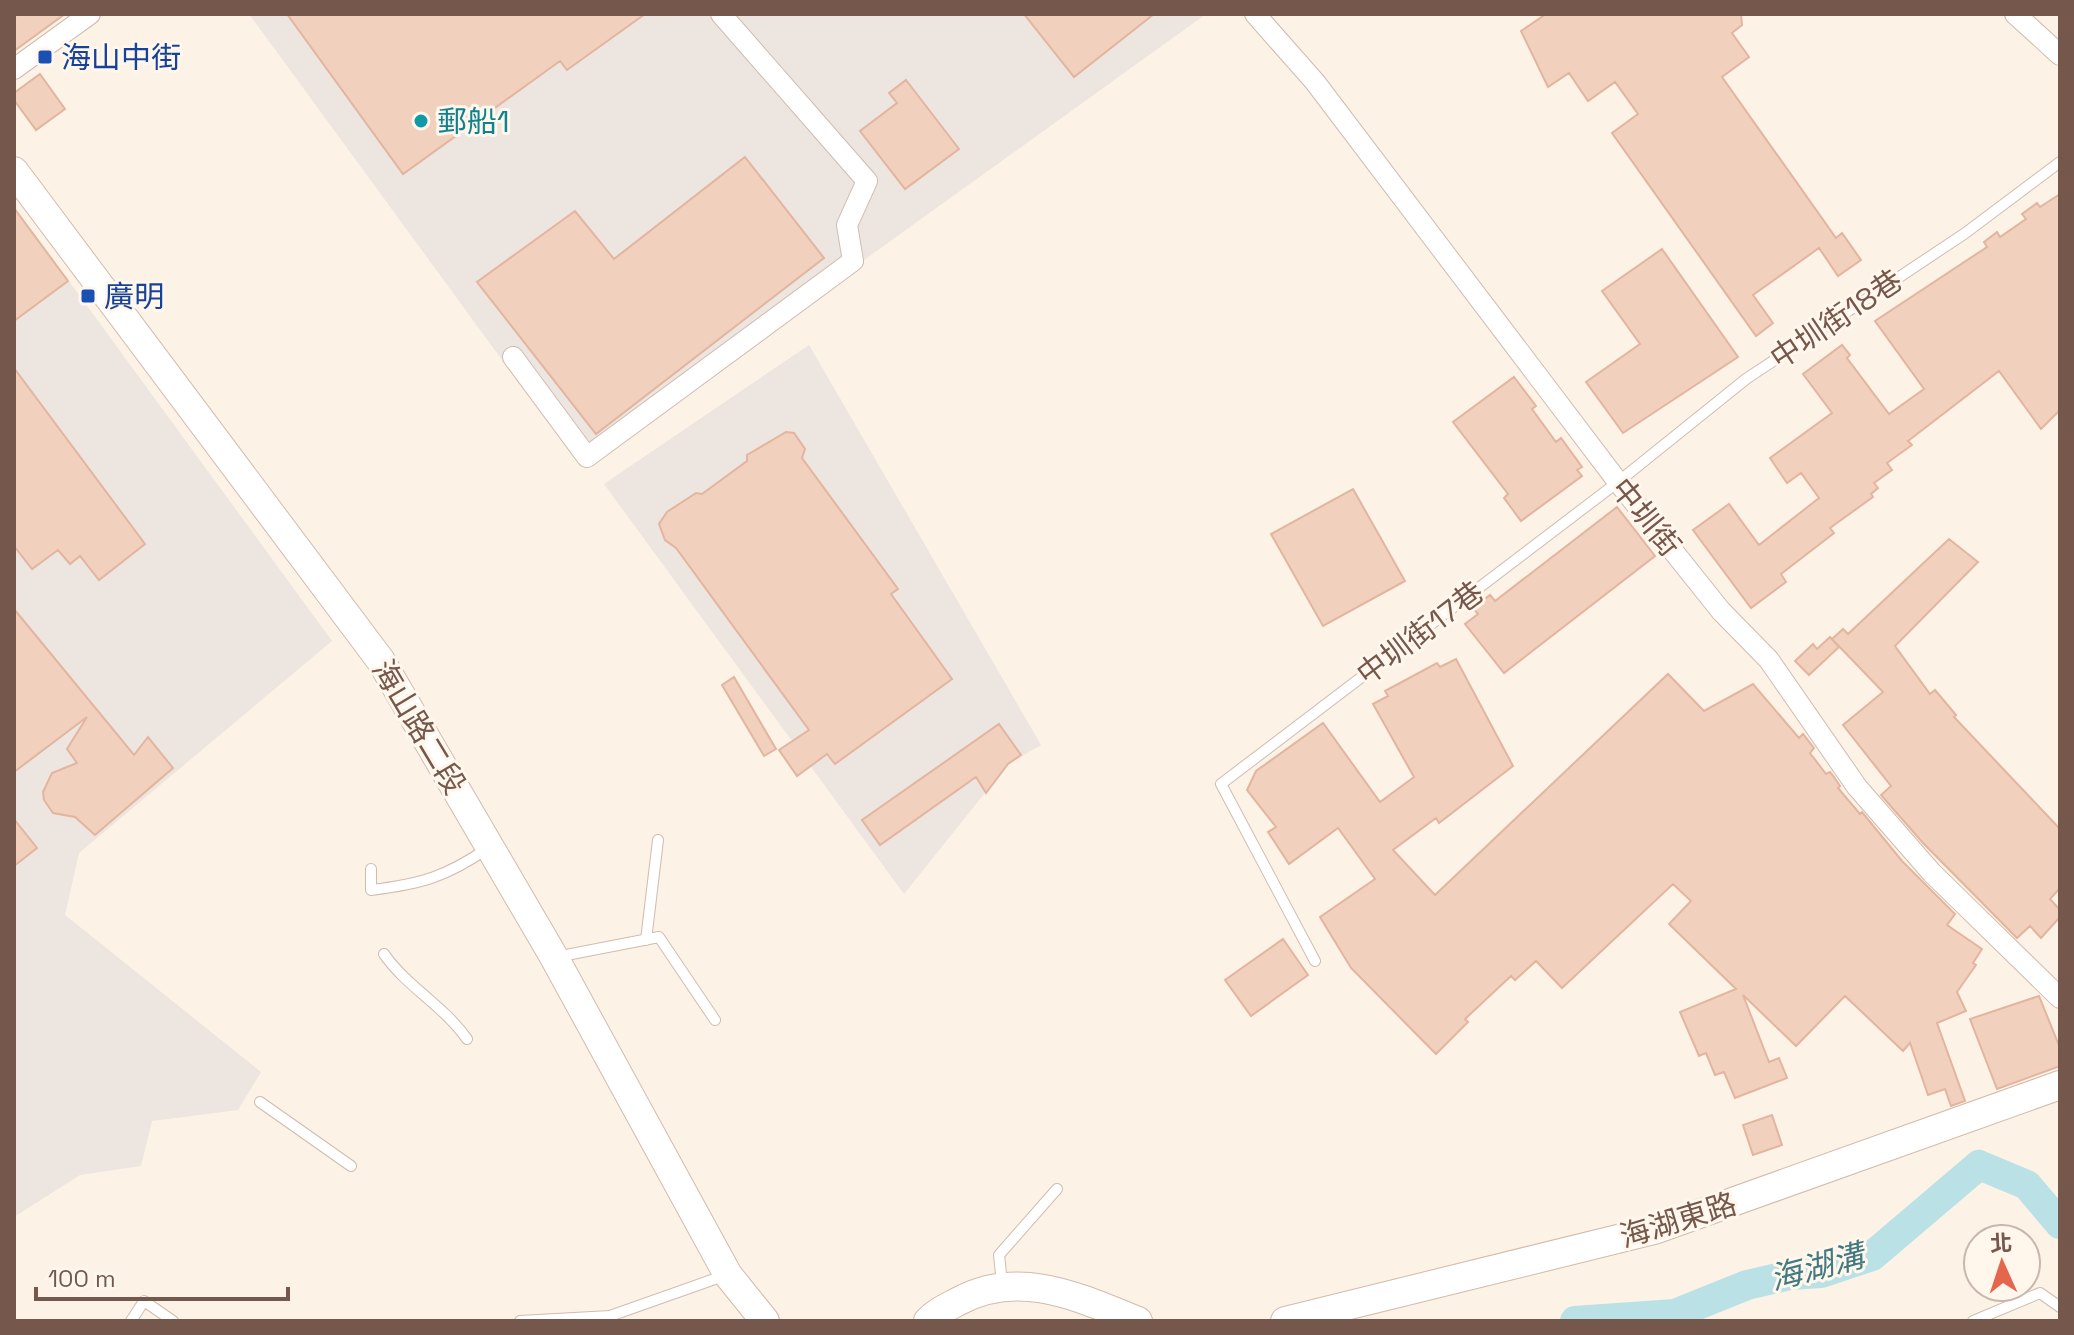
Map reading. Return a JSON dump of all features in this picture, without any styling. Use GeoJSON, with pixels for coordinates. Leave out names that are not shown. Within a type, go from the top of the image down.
{"type":"FeatureCollection","features":[{"type":"Feature","properties":{"kind":"main road","name":"海山路二段"},"geometry":{"type":"LineString","coordinates":[[14,171],[381,661],[554,957],[728,1275],[765,1321]]}},
{"type":"Feature","properties":{"kind":"main road","name":"海湖東路"},"geometry":{"type":"LineString","coordinates":[[1285,1321],[1654,1230],[2060,1085]]}},
{"type":"Feature","properties":{"kind":"main road"},"geometry":{"type":"LineString","coordinates":[[928,1321],[967,1297],[1002,1285],[1032,1285],[1138,1321]]}},
{"type":"Feature","properties":{"kind":"street"},"geometry":{"type":"LineString","coordinates":[[14,69],[90,14]]}},
{"type":"Feature","properties":{"kind":"street"},"geometry":{"type":"LineString","coordinates":[[513,357],[587,457],[853,261],[847,225],[867,181],[721,14]]}},
{"type":"Feature","properties":{"kind":"street","name":"中圳街"},"geometry":{"type":"LineString","coordinates":[[1255,14],[1315,82],[1618,482],[1721,611],[1769,660],[1857,787],[1932,873],[2060,998]]}},
{"type":"Feature","properties":{"kind":"street"},"geometry":{"type":"LineString","coordinates":[[2015,14],[2060,55]]}},
{"type":"Feature","properties":{"kind":"lane","name":"中圳街18巷"},"geometry":{"type":"LineString","coordinates":[[1618,482],[1746,379],[1964,234],[2060,162]]}},
{"type":"Feature","properties":{"kind":"lane","name":"中圳街17巷"},"geometry":{"type":"LineString","coordinates":[[1315,961],[1221,784],[1618,482]]}},
{"type":"Feature","properties":{"kind":"lane"},"geometry":{"type":"LineString","coordinates":[[646,940],[658,840]]}},
{"type":"Feature","properties":{"kind":"lane"},"geometry":{"type":"LineString","coordinates":[[371,869],[371,890],[419,884],[454,872],[490,847]]}},
{"type":"Feature","properties":{"kind":"lane"},"geometry":{"type":"LineString","coordinates":[[554,957],[659,937],[715,1020]]}},
{"type":"Feature","properties":{"kind":"lane"},"geometry":{"type":"LineString","coordinates":[[384,954],[397,973],[455,1022],[467,1039]]}},
{"type":"Feature","properties":{"kind":"lane"},"geometry":{"type":"LineString","coordinates":[[260,1102],[351,1166]]}},
{"type":"Feature","properties":{"kind":"lane"},"geometry":{"type":"LineString","coordinates":[[1002,1285],[999,1255],[1057,1189]]}},
{"type":"Feature","properties":{"kind":"lane"},"geometry":{"type":"LineString","coordinates":[[520,1321],[610,1318],[728,1275]]}},
{"type":"Feature","properties":{"kind":"lane"},"geometry":{"type":"LineString","coordinates":[[1973,1321],[2040,1293],[2060,1307]]}},
{"type":"Feature","properties":{"kind":"lane"},"geometry":{"type":"LineString","coordinates":[[131,1321],[144,1301],[173,1321]]}},
{"type":"Feature","properties":{"kind":"shaded area"},"geometry":{"type":"Polygon","coordinates":[[[249,14],[1206,14],[579,465],[249,14]]]}},
{"type":"Feature","properties":{"kind":"shaded area"},"geometry":{"type":"Polygon","coordinates":[[[14,206],[332,641],[79,853],[65,915],[261,1072],[238,1110],[152,1121],[141,1166],[80,1175],[14,1217],[14,206]]]}},
{"type":"Feature","properties":{"kind":"shaded area"},"geometry":{"type":"Polygon","coordinates":[[[809,345],[1041,745],[1008,764],[904,894],[604,484],[809,345]]]}},
{"type":"Feature","properties":{"kind":"building"},"geometry":{"type":"Polygon","coordinates":[[[18,14],[65,14],[14,51],[14,17],[18,14]]]}},
{"type":"Feature","properties":{"kind":"building","name":"郵船1"},"geometry":{"type":"Polygon","coordinates":[[[287,14],[645,14],[567,70],[560,61],[403,174],[287,14]]]}},
{"type":"Feature","properties":{"kind":"building"},"geometry":{"type":"Polygon","coordinates":[[[1024,14],[1154,14],[1074,77],[1024,14]]]}},
{"type":"Feature","properties":{"kind":"building"},"geometry":{"type":"Polygon","coordinates":[[[1546,14],[1741,14],[1742,25],[1732,33],[1749,57],[1722,77],[1836,238],[1842,233],[1861,260],[1838,276],[1819,248],[1753,295],[1773,323],[1756,336],[1612,133],[1638,114],[1615,82],[1588,101],[1569,73],[1548,87],[1521,31],[1546,14]]]}},
{"type":"Feature","properties":{"kind":"building"},"geometry":{"type":"Polygon","coordinates":[[[40,74],[65,109],[36,130],[14,100],[14,93],[40,74]]]}},
{"type":"Feature","properties":{"kind":"building"},"geometry":{"type":"Polygon","coordinates":[[[906,80],[959,149],[905,189],[860,131],[897,103],[889,93],[906,80]]]}},
{"type":"Feature","properties":{"kind":"building"},"geometry":{"type":"Polygon","coordinates":[[[745,157],[824,258],[596,434],[477,282],[575,211],[614,259],[745,157]]]}},
{"type":"Feature","properties":{"kind":"building"},"geometry":{"type":"Polygon","coordinates":[[[2060,194],[2060,410],[2041,429],[1999,371],[1908,441],[1912,445],[1887,463],[1892,470],[1874,483],[1878,488],[1871,494],[1873,497],[1830,528],[1834,533],[1781,574],[1786,582],[1751,608],[1693,530],[1729,504],[1759,545],[1819,498],[1801,473],[1787,483],[1770,458],[1832,413],[1803,374],[1842,345],[1850,355],[1847,358],[1889,414],[1924,389],[1875,321],[1987,247],[1984,242],[1997,232],[2000,237],[2026,219],[2022,214],[2037,203],[2040,207],[2060,194]]]}},
{"type":"Feature","properties":{"kind":"building"},"geometry":{"type":"Polygon","coordinates":[[[14,208],[68,281],[14,321],[14,208]]]}},
{"type":"Feature","properties":{"kind":"building"},"geometry":{"type":"Polygon","coordinates":[[[1662,249],[1738,357],[1623,433],[1586,382],[1640,344],[1602,291],[1662,249]]]}},
{"type":"Feature","properties":{"kind":"building"},"geometry":{"type":"Polygon","coordinates":[[[14,368],[145,544],[99,580],[80,556],[70,564],[58,550],[32,569],[14,546],[14,368]]]}},
{"type":"Feature","properties":{"kind":"building"},"geometry":{"type":"Polygon","coordinates":[[[1514,377],[1536,406],[1532,409],[1556,442],[1561,438],[1582,467],[1577,470],[1582,476],[1521,521],[1504,498],[1508,494],[1453,422],[1514,377]]]}},
{"type":"Feature","properties":{"kind":"building"},"geometry":{"type":"Polygon","coordinates":[[[786,432],[794,433],[805,449],[802,458],[898,589],[891,594],[952,679],[835,764],[827,754],[797,776],[779,750],[809,730],[676,548],[665,540],[659,524],[667,512],[696,493],[702,494],[747,461],[747,455],[786,432]]]}},
{"type":"Feature","properties":{"kind":"building"},"geometry":{"type":"Polygon","coordinates":[[[1353,489],[1405,581],[1323,626],[1271,534],[1353,489]]]}},
{"type":"Feature","properties":{"kind":"building"},"geometry":{"type":"Polygon","coordinates":[[[1617,507],[1655,556],[1504,673],[1465,624],[1478,614],[1473,608],[1490,595],[1495,601],[1617,507]]]}},
{"type":"Feature","properties":{"kind":"building"},"geometry":{"type":"Polygon","coordinates":[[[1949,539],[1978,562],[1895,646],[1930,694],[1935,690],[1956,715],[1954,717],[2060,829],[2060,888],[2050,899],[2060,910],[2060,917],[2041,938],[2030,926],[2017,938],[1923,843],[1881,795],[1891,786],[1843,725],[1883,692],[1832,639],[1843,629],[1848,634],[1949,539]]]}},
{"type":"Feature","properties":{"kind":"building"},"geometry":{"type":"Polygon","coordinates":[[[14,609],[134,755],[148,737],[173,768],[95,835],[75,817],[53,813],[44,800],[43,792],[52,773],[77,763],[67,749],[87,717],[14,772],[14,609]]]}},
{"type":"Feature","properties":{"kind":"building"},"geometry":{"type":"Polygon","coordinates":[[[1830,637],[1839,647],[1809,675],[1795,661],[1813,644],[1817,649],[1830,637]]]}},
{"type":"Feature","properties":{"kind":"building"},"geometry":{"type":"Polygon","coordinates":[[[1456,659],[1513,766],[1439,823],[1436,818],[1393,850],[1435,895],[1668,674],[1704,711],[1753,684],[1799,738],[1803,734],[1814,748],[1810,753],[1826,774],[1830,772],[1840,786],[1838,788],[1860,814],[1862,812],[1902,861],[1955,914],[1947,925],[1982,949],[1973,963],[1976,965],[1957,992],[1966,1011],[1937,1023],[1965,1101],[1951,1106],[1945,1089],[1928,1095],[1910,1043],[1903,1051],[1845,996],[1796,1046],[1743,995],[1769,1062],[1779,1058],[1787,1078],[1735,1098],[1724,1072],[1715,1075],[1706,1053],[1699,1056],[1680,1012],[1736,989],[1669,924],[1691,901],[1673,884],[1562,988],[1536,961],[1515,980],[1511,976],[1465,1019],[1468,1022],[1436,1054],[1351,968],[1320,917],[1375,879],[1338,828],[1289,864],[1268,832],[1276,827],[1247,790],[1256,771],[1323,723],[1380,802],[1414,777],[1373,704],[1388,696],[1385,691],[1437,663],[1440,667],[1456,659]]]}},
{"type":"Feature","properties":{"kind":"building"},"geometry":{"type":"Polygon","coordinates":[[[734,677],[776,749],[764,756],[722,685],[734,677]]]}},
{"type":"Feature","properties":{"kind":"building"},"geometry":{"type":"Polygon","coordinates":[[[999,724],[1021,755],[1008,764],[986,793],[976,777],[880,845],[862,820],[999,724]]]}},
{"type":"Feature","properties":{"kind":"building"},"geometry":{"type":"Polygon","coordinates":[[[14,819],[37,848],[14,866],[14,819]]]}},
{"type":"Feature","properties":{"kind":"building"},"geometry":{"type":"Polygon","coordinates":[[[1283,939],[1308,975],[1251,1016],[1225,980],[1283,939]]]}},
{"type":"Feature","properties":{"kind":"building"},"geometry":{"type":"Polygon","coordinates":[[[2039,996],[2060,1048],[2060,1066],[1997,1089],[1970,1019],[2039,996]]]}},
{"type":"Feature","properties":{"kind":"building"},"geometry":{"type":"Polygon","coordinates":[[[1772,1115],[1782,1145],[1753,1155],[1743,1125],[1772,1115]]]}},
{"type":"Feature","properties":{"kind":"waterway","name":"海湖溝"},"geometry":{"type":"LineString","coordinates":[[1575,1321],[1675,1314],[1747,1285],[1790,1275],[1821,1273],[1872,1256],[1979,1165],[2027,1185],[2060,1224]]}},
{"type":"Feature","properties":{"kind":"place","name":"海山中街"},"geometry":{"type":"Point","coordinates":[45,57]}},
{"type":"Feature","properties":{"kind":"place","name":"郵船1"},"geometry":{"type":"Point","coordinates":[421,121]}},
{"type":"Feature","properties":{"kind":"place","name":"廣明"},"geometry":{"type":"Point","coordinates":[88,296]}}]}
